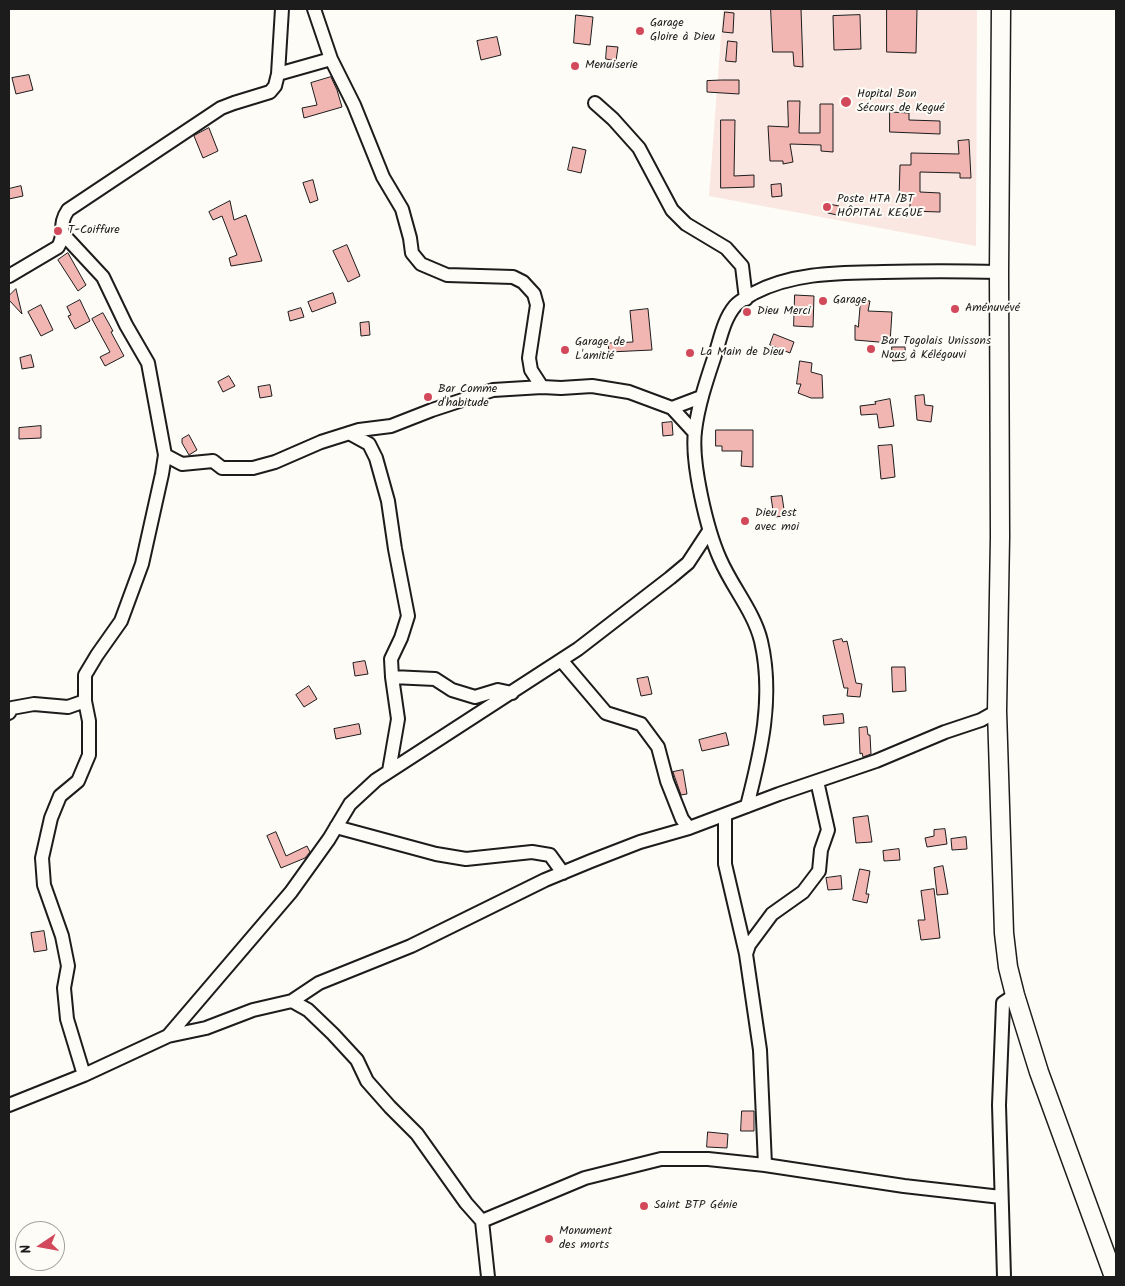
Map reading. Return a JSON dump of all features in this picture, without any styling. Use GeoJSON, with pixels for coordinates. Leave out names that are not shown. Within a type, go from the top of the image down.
{"type":"FeatureCollection","features":[{"type":"Feature","properties":{"kind":"main road"},"geometry":{"type":"LineString","coordinates":[[1001,9],[999,272],[1000,537],[997,711],[1004,933],[1008,967],[1039,1072],[1114,1277]]}},
{"type":"Feature","properties":{"kind":"street"},"geometry":{"type":"LineString","coordinates":[[9,276],[58,247],[62,241],[61,226],[63,218],[68,210],[221,108],[234,102],[270,92],[275,86],[278,74],[282,9]]}},
{"type":"Feature","properties":{"kind":"street"},"geometry":{"type":"LineString","coordinates":[[314,9],[330,59],[354,105],[383,178],[402,209],[410,238],[412,254],[421,264],[447,275],[513,277],[523,282],[534,294],[537,305],[530,358],[531,370],[542,387]]}},
{"type":"Feature","properties":{"kind":"street"},"geometry":{"type":"LineString","coordinates":[[278,74],[330,59]]}},
{"type":"Feature","properties":{"kind":"street"},"geometry":{"type":"LineString","coordinates":[[595,103],[613,119],[639,148],[672,210],[686,224],[726,248],[742,266],[746,298]]}},
{"type":"Feature","properties":{"kind":"street"},"geometry":{"type":"LineString","coordinates":[[63,234],[103,277],[126,325],[148,364],[165,455],[142,564],[121,621],[85,675],[84,701],[88,721],[89,755],[78,781],[60,796],[51,818],[42,858],[44,886],[62,936],[68,966],[64,988],[67,1018],[84,1075]]}},
{"type":"Feature","properties":{"kind":"street"},"geometry":{"type":"LineString","coordinates":[[747,806],[759,760],[766,717],[767,689],[761,641],[756,626],[720,559],[709,531],[695,464],[694,433],[702,397],[725,323],[735,305],[755,292],[788,281],[816,275],[900,271],[999,272]]}},
{"type":"Feature","properties":{"kind":"street"},"geometry":{"type":"LineString","coordinates":[[165,455],[182,464],[213,461],[222,468],[253,468],[275,462],[321,442],[360,430],[391,426],[493,390],[542,387],[592,386],[629,392],[672,408],[694,433]]}},
{"type":"Feature","properties":{"kind":"street"},"geometry":{"type":"LineString","coordinates":[[672,408],[702,397]]}},
{"type":"Feature","properties":{"kind":"street"},"geometry":{"type":"LineString","coordinates":[[349,434],[368,444],[376,458],[388,501],[408,616],[401,638],[391,659],[398,719],[389,771]]}},
{"type":"Feature","properties":{"kind":"street"},"geometry":{"type":"LineString","coordinates":[[168,1036],[291,892],[350,804],[376,780],[561,660],[670,578],[688,563],[709,531]]}},
{"type":"Feature","properties":{"kind":"street"},"geometry":{"type":"LineString","coordinates":[[561,660],[606,712],[641,724],[658,748],[667,781],[682,819],[689,828]]}},
{"type":"Feature","properties":{"kind":"street"},"geometry":{"type":"LineString","coordinates":[[392,677],[435,679],[452,690],[475,697],[498,690],[512,693]]}},
{"type":"Feature","properties":{"kind":"street"},"geometry":{"type":"LineString","coordinates":[[9,713],[12,708],[34,704],[68,707],[84,701]]}},
{"type":"Feature","properties":{"kind":"street"},"geometry":{"type":"LineString","coordinates":[[9,1105],[84,1075],[168,1036],[206,1028],[253,1010],[292,1001],[319,983],[411,946],[563,872],[640,842],[689,828],[876,761],[945,732],[981,720],[997,711]]}},
{"type":"Feature","properties":{"kind":"street"},"geometry":{"type":"LineString","coordinates":[[746,954],[749,945],[772,914],[803,892],[820,871],[821,850],[828,830],[816,781]]}},
{"type":"Feature","properties":{"kind":"street"},"geometry":{"type":"LineString","coordinates":[[725,815],[725,864],[746,954],[760,1050],[765,1165]]}},
{"type":"Feature","properties":{"kind":"street"},"geometry":{"type":"LineString","coordinates":[[336,827],[436,854],[466,859],[532,852],[550,855],[563,872]]}},
{"type":"Feature","properties":{"kind":"street"},"geometry":{"type":"LineString","coordinates":[[1004,1277],[999,1105],[1003,1003],[1015,994]]}},
{"type":"Feature","properties":{"kind":"street"},"geometry":{"type":"LineString","coordinates":[[292,1001],[308,1010],[357,1060],[367,1081],[390,1108],[417,1134],[466,1203],[482,1221],[488,1277]]}},
{"type":"Feature","properties":{"kind":"street"},"geometry":{"type":"LineString","coordinates":[[482,1221],[585,1178],[662,1159],[708,1159],[765,1165],[904,1186],[1001,1197]]}},
{"type":"Feature","properties":{"kind":"shaded area","name":"Hopital Bon Sécours de Kegué"},"geometry":{"type":"Polygon","coordinates":[[[723,9],[977,9],[976,246],[709,196],[723,9]]]}},
{"type":"Feature","properties":{"kind":"building"},"geometry":{"type":"Polygon","coordinates":[[[771,9],[801,9],[803,67],[794,66],[793,52],[773,52],[771,9]]]}},
{"type":"Feature","properties":{"kind":"building"},"geometry":{"type":"Polygon","coordinates":[[[887,9],[917,9],[916,53],[887,52],[887,9]]]}},
{"type":"Feature","properties":{"kind":"building"},"geometry":{"type":"Polygon","coordinates":[[[725,12],[734,13],[733,33],[723,32],[725,12]]]}},
{"type":"Feature","properties":{"kind":"building"},"geometry":{"type":"Polygon","coordinates":[[[576,15],[593,17],[590,45],[574,43],[576,15]]]}},
{"type":"Feature","properties":{"kind":"building"},"geometry":{"type":"Polygon","coordinates":[[[860,15],[861,49],[834,50],[833,16],[860,15]]]}},
{"type":"Feature","properties":{"kind":"building"},"geometry":{"type":"Polygon","coordinates":[[[497,37],[501,55],[481,60],[477,41],[497,37]]]}},
{"type":"Feature","properties":{"kind":"building"},"geometry":{"type":"Polygon","coordinates":[[[728,41],[737,42],[736,62],[726,61],[728,41]]]}},
{"type":"Feature","properties":{"kind":"building"},"geometry":{"type":"Polygon","coordinates":[[[607,46],[618,47],[616,61],[606,59],[607,46]]]}},
{"type":"Feature","properties":{"kind":"building"},"geometry":{"type":"Polygon","coordinates":[[[29,75],[33,90],[16,94],[12,78],[29,75]]]}},
{"type":"Feature","properties":{"kind":"building"},"geometry":{"type":"Polygon","coordinates":[[[331,77],[342,107],[304,118],[302,108],[317,105],[311,83],[331,77]]]}},
{"type":"Feature","properties":{"kind":"building"},"geometry":{"type":"Polygon","coordinates":[[[739,80],[739,94],[707,92],[707,81],[739,80]]]}},
{"type":"Feature","properties":{"kind":"building"},"geometry":{"type":"Polygon","coordinates":[[[788,101],[800,101],[799,133],[820,133],[820,104],[833,104],[833,152],[821,151],[821,145],[790,144],[793,162],[783,164],[783,161],[770,161],[768,126],[788,127],[788,101]]]}},
{"type":"Feature","properties":{"kind":"building"},"geometry":{"type":"Polygon","coordinates":[[[890,112],[909,113],[909,120],[940,121],[940,134],[890,132],[890,112]]]}},
{"type":"Feature","properties":{"kind":"building"},"geometry":{"type":"Polygon","coordinates":[[[721,120],[735,120],[734,176],[754,175],[754,187],[721,188],[721,120]]]}},
{"type":"Feature","properties":{"kind":"building"},"geometry":{"type":"Polygon","coordinates":[[[209,128],[218,151],[203,158],[194,136],[209,128]]]}},
{"type":"Feature","properties":{"kind":"building"},"geometry":{"type":"Polygon","coordinates":[[[969,140],[971,178],[960,178],[960,173],[920,172],[920,192],[940,193],[940,212],[910,211],[910,199],[899,199],[900,165],[911,165],[911,153],[959,154],[958,141],[969,140]]]}},
{"type":"Feature","properties":{"kind":"building"},"geometry":{"type":"Polygon","coordinates":[[[573,147],[586,150],[581,173],[568,170],[573,147]]]}},
{"type":"Feature","properties":{"kind":"building"},"geometry":{"type":"Polygon","coordinates":[[[313,180],[318,200],[310,203],[303,183],[313,180]]]}},
{"type":"Feature","properties":{"kind":"building"},"geometry":{"type":"Polygon","coordinates":[[[781,184],[782,196],[772,197],[771,185],[781,184]]]}},
{"type":"Feature","properties":{"kind":"building"},"geometry":{"type":"Polygon","coordinates":[[[21,186],[23,196],[9,199],[9,189],[21,186]]]}},
{"type":"Feature","properties":{"kind":"building"},"geometry":{"type":"Polygon","coordinates":[[[230,201],[234,220],[246,215],[262,261],[231,266],[229,258],[237,255],[222,216],[213,220],[209,212],[230,201]]]}},
{"type":"Feature","properties":{"kind":"building"},"geometry":{"type":"Polygon","coordinates":[[[829,204],[839,206],[837,215],[828,213],[829,204]]]}},
{"type":"Feature","properties":{"kind":"building"},"geometry":{"type":"Polygon","coordinates":[[[347,245],[360,276],[348,282],[333,251],[347,245]]]}},
{"type":"Feature","properties":{"kind":"building"},"geometry":{"type":"Polygon","coordinates":[[[68,253],[86,285],[78,291],[58,260],[68,253]]]}},
{"type":"Feature","properties":{"kind":"building"},"geometry":{"type":"Polygon","coordinates":[[[16,289],[22,314],[9,300],[9,296],[16,289]]]}},
{"type":"Feature","properties":{"kind":"building"},"geometry":{"type":"Polygon","coordinates":[[[333,293],[336,303],[312,312],[308,302],[333,293]]]}},
{"type":"Feature","properties":{"kind":"building"},"geometry":{"type":"Polygon","coordinates":[[[795,295],[814,296],[813,327],[794,326],[795,295]]]}},
{"type":"Feature","properties":{"kind":"building"},"geometry":{"type":"Polygon","coordinates":[[[80,300],[90,321],[75,329],[68,316],[71,315],[67,307],[80,300]]]}},
{"type":"Feature","properties":{"kind":"building"},"geometry":{"type":"Polygon","coordinates":[[[861,300],[870,301],[868,311],[892,312],[890,343],[855,340],[855,325],[858,327],[861,300]]]}},
{"type":"Feature","properties":{"kind":"building"},"geometry":{"type":"Polygon","coordinates":[[[41,305],[53,330],[41,336],[28,312],[41,305]]]}},
{"type":"Feature","properties":{"kind":"building"},"geometry":{"type":"Polygon","coordinates":[[[301,308],[304,317],[290,321],[288,312],[301,308]]]}},
{"type":"Feature","properties":{"kind":"building"},"geometry":{"type":"Polygon","coordinates":[[[648,309],[652,350],[609,352],[608,343],[633,342],[630,311],[648,309]]]}},
{"type":"Feature","properties":{"kind":"building"},"geometry":{"type":"Polygon","coordinates":[[[103,313],[124,356],[105,366],[100,357],[110,352],[92,319],[103,313]]]}},
{"type":"Feature","properties":{"kind":"building"},"geometry":{"type":"Polygon","coordinates":[[[369,322],[370,335],[361,336],[360,323],[369,322]]]}},
{"type":"Feature","properties":{"kind":"building"},"geometry":{"type":"Polygon","coordinates":[[[774,334],[794,342],[790,353],[770,345],[774,334]]]}},
{"type":"Feature","properties":{"kind":"building"},"geometry":{"type":"Polygon","coordinates":[[[892,347],[905,347],[906,360],[893,361],[892,347]]]}},
{"type":"Feature","properties":{"kind":"building"},"geometry":{"type":"Polygon","coordinates":[[[31,355],[34,367],[22,369],[20,358],[31,355]]]}},
{"type":"Feature","properties":{"kind":"building"},"geometry":{"type":"Polygon","coordinates":[[[800,361],[812,363],[811,372],[822,375],[823,398],[811,398],[798,393],[801,384],[797,384],[800,361]]]}},
{"type":"Feature","properties":{"kind":"building"},"geometry":{"type":"Polygon","coordinates":[[[229,376],[235,386],[223,392],[218,382],[229,376]]]}},
{"type":"Feature","properties":{"kind":"building"},"geometry":{"type":"Polygon","coordinates":[[[270,385],[272,396],[260,398],[258,387],[270,385]]]}},
{"type":"Feature","properties":{"kind":"building"},"geometry":{"type":"Polygon","coordinates":[[[924,395],[925,405],[933,406],[931,422],[917,420],[915,396],[924,395]]]}},
{"type":"Feature","properties":{"kind":"building"},"geometry":{"type":"Polygon","coordinates":[[[890,399],[894,426],[879,428],[877,414],[861,415],[860,406],[876,404],[875,402],[890,399]]]}},
{"type":"Feature","properties":{"kind":"building"},"geometry":{"type":"Polygon","coordinates":[[[672,422],[673,435],[663,436],[662,423],[672,422]]]}},
{"type":"Feature","properties":{"kind":"building"},"geometry":{"type":"Polygon","coordinates":[[[41,426],[41,438],[19,439],[19,428],[41,426]]]}},
{"type":"Feature","properties":{"kind":"building"},"geometry":{"type":"Polygon","coordinates":[[[716,430],[753,430],[753,467],[741,466],[742,451],[722,451],[722,446],[716,446],[716,430]]]}},
{"type":"Feature","properties":{"kind":"building"},"geometry":{"type":"Polygon","coordinates":[[[189,435],[197,450],[189,455],[182,443],[182,439],[189,435]]]}},
{"type":"Feature","properties":{"kind":"building"},"geometry":{"type":"Polygon","coordinates":[[[892,445],[895,477],[881,479],[878,446],[892,445]]]}},
{"type":"Feature","properties":{"kind":"building"},"geometry":{"type":"Polygon","coordinates":[[[782,496],[785,516],[774,517],[771,497],[782,496]]]}},
{"type":"Feature","properties":{"kind":"building"},"geometry":{"type":"Polygon","coordinates":[[[842,639],[843,642],[847,641],[856,683],[862,684],[860,697],[847,696],[848,688],[844,688],[833,641],[842,639]]]}},
{"type":"Feature","properties":{"kind":"building"},"geometry":{"type":"Polygon","coordinates":[[[365,661],[368,674],[355,676],[353,663],[365,661]]]}},
{"type":"Feature","properties":{"kind":"building"},"geometry":{"type":"Polygon","coordinates":[[[892,667],[905,667],[906,691],[893,692],[892,667]]]}},
{"type":"Feature","properties":{"kind":"building"},"geometry":{"type":"Polygon","coordinates":[[[648,677],[652,694],[641,696],[637,679],[648,677]]]}},
{"type":"Feature","properties":{"kind":"building"},"geometry":{"type":"Polygon","coordinates":[[[309,686],[317,699],[304,707],[296,695],[309,686]]]}},
{"type":"Feature","properties":{"kind":"building"},"geometry":{"type":"Polygon","coordinates":[[[843,714],[844,723],[824,725],[823,716],[843,714]]]}},
{"type":"Feature","properties":{"kind":"building"},"geometry":{"type":"Polygon","coordinates":[[[359,724],[361,734],[336,739],[334,729],[359,724]]]}},
{"type":"Feature","properties":{"kind":"building"},"geometry":{"type":"Polygon","coordinates":[[[867,727],[868,735],[870,735],[871,754],[863,757],[862,753],[860,754],[859,728],[867,727]]]}},
{"type":"Feature","properties":{"kind":"building"},"geometry":{"type":"Polygon","coordinates":[[[726,733],[729,745],[702,751],[699,740],[726,733]]]}},
{"type":"Feature","properties":{"kind":"building"},"geometry":{"type":"Polygon","coordinates":[[[683,770],[687,794],[681,795],[673,772],[683,770]]]}},
{"type":"Feature","properties":{"kind":"building"},"geometry":{"type":"Polygon","coordinates":[[[868,816],[872,842],[856,843],[853,818],[868,816]]]}},
{"type":"Feature","properties":{"kind":"building"},"geometry":{"type":"Polygon","coordinates":[[[945,829],[947,844],[927,847],[925,838],[934,836],[934,830],[945,829]]]}},
{"type":"Feature","properties":{"kind":"building"},"geometry":{"type":"Polygon","coordinates":[[[276,832],[286,856],[307,846],[310,852],[305,858],[281,868],[267,836],[276,832]]]}},
{"type":"Feature","properties":{"kind":"building"},"geometry":{"type":"Polygon","coordinates":[[[966,837],[967,849],[952,850],[951,839],[966,837]]]}},
{"type":"Feature","properties":{"kind":"building"},"geometry":{"type":"Polygon","coordinates":[[[899,849],[900,860],[884,861],[883,851],[899,849]]]}},
{"type":"Feature","properties":{"kind":"building"},"geometry":{"type":"Polygon","coordinates":[[[943,866],[948,894],[937,895],[934,868],[943,866]]]}},
{"type":"Feature","properties":{"kind":"building"},"geometry":{"type":"Polygon","coordinates":[[[860,869],[870,871],[866,894],[869,894],[867,903],[853,900],[860,869]]]}},
{"type":"Feature","properties":{"kind":"building"},"geometry":{"type":"Polygon","coordinates":[[[841,876],[842,889],[828,890],[826,878],[841,876]]]}},
{"type":"Feature","properties":{"kind":"building"},"geometry":{"type":"Polygon","coordinates":[[[934,889],[940,938],[921,940],[918,920],[925,920],[921,891],[934,889]]]}},
{"type":"Feature","properties":{"kind":"building"},"geometry":{"type":"Polygon","coordinates":[[[44,931],[47,950],[34,952],[31,933],[44,931]]]}},
{"type":"Feature","properties":{"kind":"building"},"geometry":{"type":"Polygon","coordinates":[[[742,1111],[754,1111],[754,1131],[741,1131],[742,1111]]]}},
{"type":"Feature","properties":{"kind":"building"},"geometry":{"type":"Polygon","coordinates":[[[708,1132],[728,1134],[727,1148],[707,1147],[708,1132]]]}},
{"type":"Feature","properties":{"kind":"place","name":"Garage Gloire à Dieu"},"geometry":{"type":"Point","coordinates":[640,31]}},
{"type":"Feature","properties":{"kind":"place","name":"Menuiserie"},"geometry":{"type":"Point","coordinates":[575,66]}},
{"type":"Feature","properties":{"kind":"place","name":"Hopital Bon Sécours de Kegué"},"geometry":{"type":"Point","coordinates":[846,102]}},
{"type":"Feature","properties":{"kind":"place","name":"Poste HTA /BT HÔPITAL KEGUE"},"geometry":{"type":"Point","coordinates":[827,207]}},
{"type":"Feature","properties":{"kind":"place","name":"T-Coiffure"},"geometry":{"type":"Point","coordinates":[58,231]}},
{"type":"Feature","properties":{"kind":"place","name":"Garage"},"geometry":{"type":"Point","coordinates":[823,301]}},
{"type":"Feature","properties":{"kind":"place","name":"Aménuvévé"},"geometry":{"type":"Point","coordinates":[955,309]}},
{"type":"Feature","properties":{"kind":"place","name":"Dieu Merci"},"geometry":{"type":"Point","coordinates":[747,312]}},
{"type":"Feature","properties":{"kind":"place","name":"Bar Togolais Unissons Nous à Kélégouvi"},"geometry":{"type":"Point","coordinates":[871,349]}},
{"type":"Feature","properties":{"kind":"place","name":"Garage de L'amitié"},"geometry":{"type":"Point","coordinates":[565,350]}},
{"type":"Feature","properties":{"kind":"place","name":"La Main de Dieu"},"geometry":{"type":"Point","coordinates":[690,353]}},
{"type":"Feature","properties":{"kind":"place","name":"Bar Comme d'habitude"},"geometry":{"type":"Point","coordinates":[428,397]}},
{"type":"Feature","properties":{"kind":"place","name":"Dieu est avec moi"},"geometry":{"type":"Point","coordinates":[745,521]}},
{"type":"Feature","properties":{"kind":"place","name":"Saint BTP Génie"},"geometry":{"type":"Point","coordinates":[644,1206]}},
{"type":"Feature","properties":{"kind":"place","name":"Monument des morts"},"geometry":{"type":"Point","coordinates":[549,1239]}}]}
